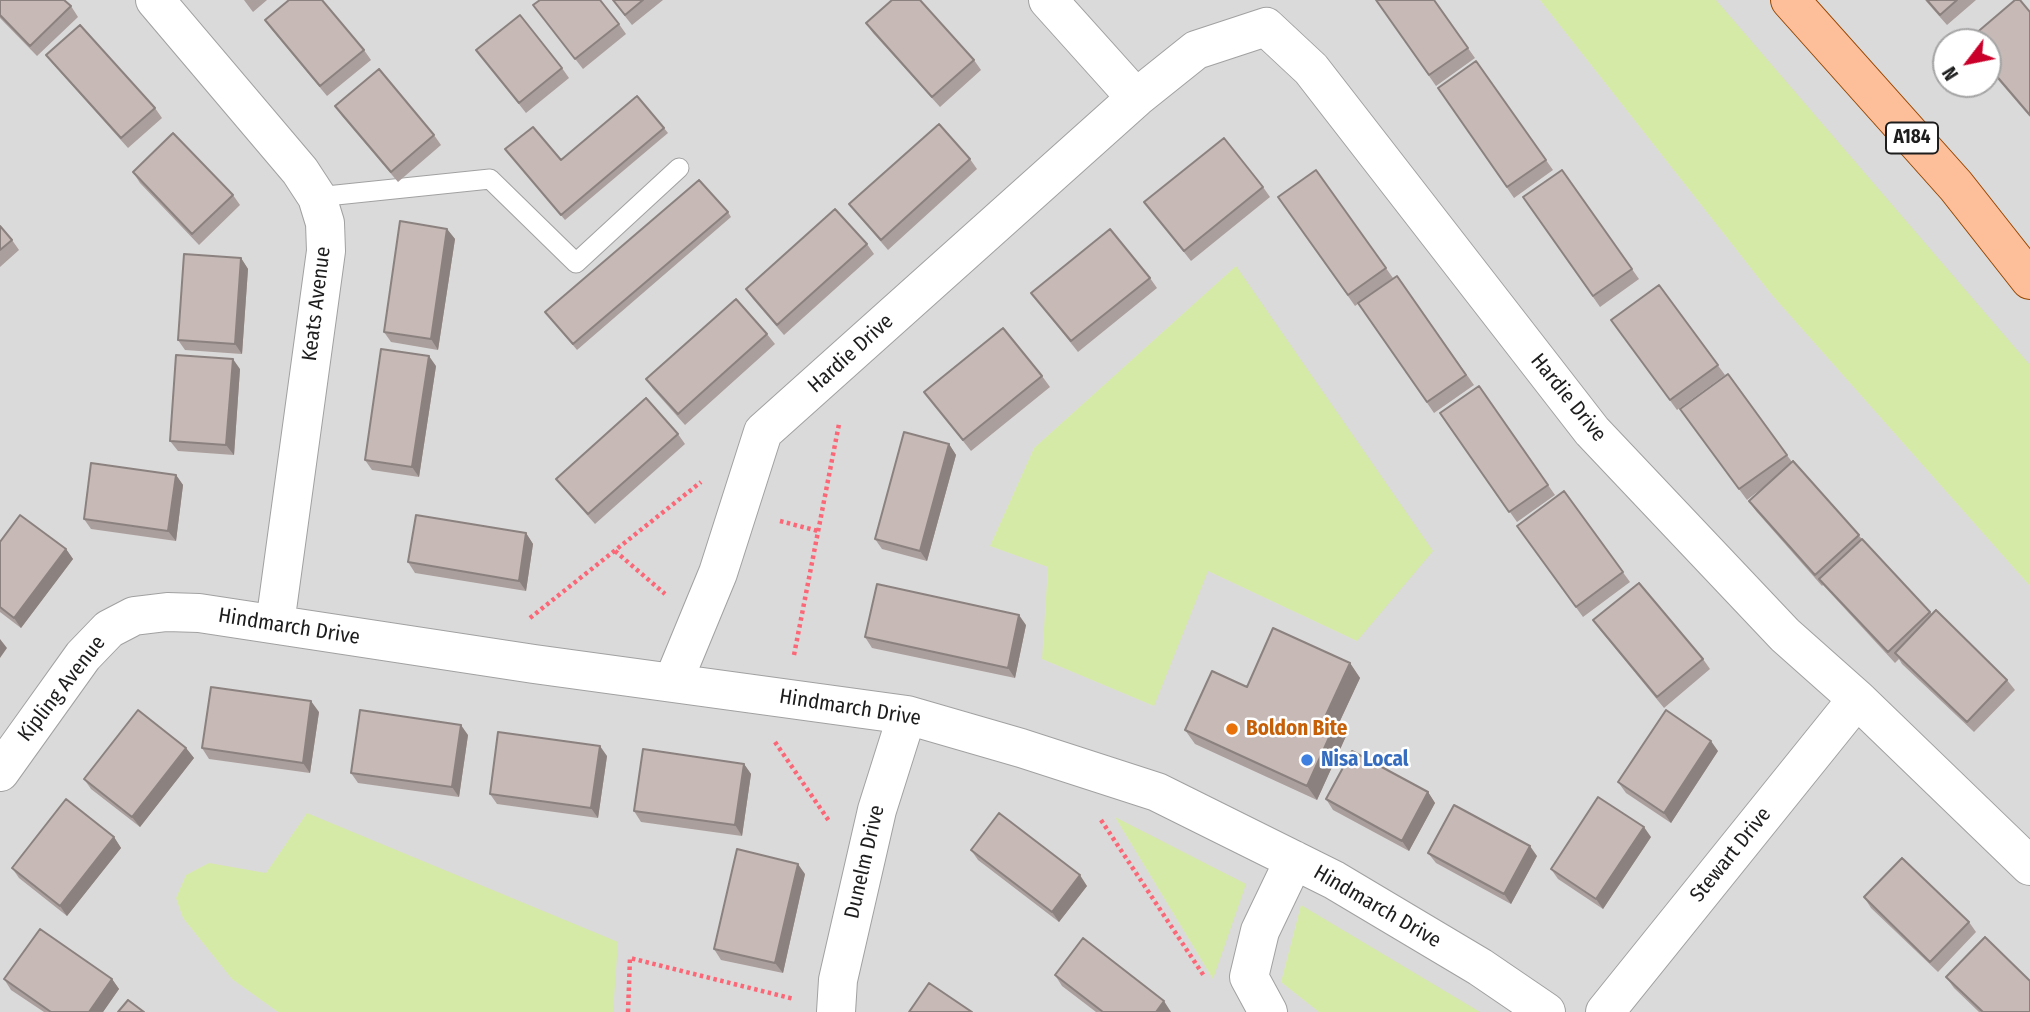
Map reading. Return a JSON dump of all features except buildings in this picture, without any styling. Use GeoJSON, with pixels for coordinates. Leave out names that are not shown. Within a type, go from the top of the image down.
{"type":"FeatureCollection","features":[{"type":"Feature","properties":{"kind":"main road","name":"A184"},"geometry":{"type":"LineString","coordinates":[[1790,0],[1956,186],[2030,280]]}},
{"type":"Feature","properties":{"kind":"street","name":"Keats Avenue"},"geometry":{"type":"LineString","coordinates":[[155,0],[300,171],[317,197],[325,223],[326,251],[275,624]]}},
{"type":"Feature","properties":{"kind":"street"},"geometry":{"type":"LineString","coordinates":[[1048,0],[1136,98]]}},
{"type":"Feature","properties":{"kind":"street","name":"Hardie Drive"},"geometry":{"type":"LineString","coordinates":[[673,681],[718,573],[763,432],[1136,98],[1196,50],[1266,27],[1311,69],[1592,431],[1785,635],[2023,847]]}},
{"type":"Feature","properties":{"kind":"street","name":"Hindmarch Drive"},"geometry":{"type":"LineString","coordinates":[[134,616],[167,612],[199,613],[907,715],[1157,792],[1334,880],[1480,967],[1546,1012]]}},
{"type":"Feature","properties":{"kind":"street","name":"Kipling Avenue"},"geometry":{"type":"LineString","coordinates":[[0,772],[83,656],[109,629],[134,616]]}},
{"type":"Feature","properties":{"kind":"street","name":"Stewart Drive"},"geometry":{"type":"LineString","coordinates":[[1605,1012],[1857,699]]}},
{"type":"Feature","properties":{"kind":"street","name":"Dunelm Drive"},"geometry":{"type":"LineString","coordinates":[[836,1011],[838,980],[862,872],[877,810],[907,715]]}},
{"type":"Feature","properties":{"kind":"street"},"geometry":{"type":"LineString","coordinates":[[1268,1012],[1249,976],[1260,931],[1294,860]]}},
{"type":"Feature","properties":{"kind":"lane"},"geometry":{"type":"LineString","coordinates":[[317,197],[490,179],[576,263],[679,168]]}},
{"type":"Feature","properties":{"kind":"path"},"geometry":{"type":"LineString","coordinates":[[786,697],[841,416]]}},
{"type":"Feature","properties":{"kind":"path"},"geometry":{"type":"LineString","coordinates":[[483,656],[710,475]]}},
{"type":"Feature","properties":{"kind":"path"},"geometry":{"type":"LineString","coordinates":[[615,551],[697,622]]}},
{"type":"Feature","properties":{"kind":"path"},"geometry":{"type":"LineString","coordinates":[[740,691],[862,872]]}},
{"type":"Feature","properties":{"kind":"path"},"geometry":{"type":"LineString","coordinates":[[1098,817],[1211,986]]}},
{"type":"Feature","properties":{"kind":"path"},"geometry":{"type":"LineString","coordinates":[[628,1012],[631,958],[836,1011]]}},
{"type":"Feature","properties":{"kind":"shaded area"},"geometry":{"type":"Polygon","coordinates":[[[0,0],[2030,0],[2030,1012],[0,1012],[0,0]]]}},
{"type":"Feature","properties":{"kind":"green space"},"geometry":{"type":"Polygon","coordinates":[[[1540,0],[1716,0],[2030,365],[2030,586],[1772,295],[1540,0]]]}},
{"type":"Feature","properties":{"kind":"green space"},"geometry":{"type":"Polygon","coordinates":[[[1236,266],[1433,551],[1357,641],[1208,571],[1154,706],[1042,659],[1048,567],[990,546],[1034,448],[1236,266]]]}},
{"type":"Feature","properties":{"kind":"green space"},"geometry":{"type":"Polygon","coordinates":[[[307,813],[618,942],[613,1012],[278,1012],[232,979],[183,918],[176,898],[186,875],[209,863],[266,873],[307,813]]]}},
{"type":"Feature","properties":{"kind":"green space"},"geometry":{"type":"Polygon","coordinates":[[[1115,817],[1246,884],[1213,979],[1115,817]]]}},
{"type":"Feature","properties":{"kind":"green space"},"geometry":{"type":"Polygon","coordinates":[[[1301,905],[1480,1012],[1319,1012],[1281,982],[1301,905]]]}},
{"type":"Feature","properties":{"kind":"place","name":"Boldon Bite"},"geometry":{"type":"Point","coordinates":[1232,729]}},
{"type":"Feature","properties":{"kind":"place","name":"Nisa Local"},"geometry":{"type":"Point","coordinates":[1307,760]}}]}
